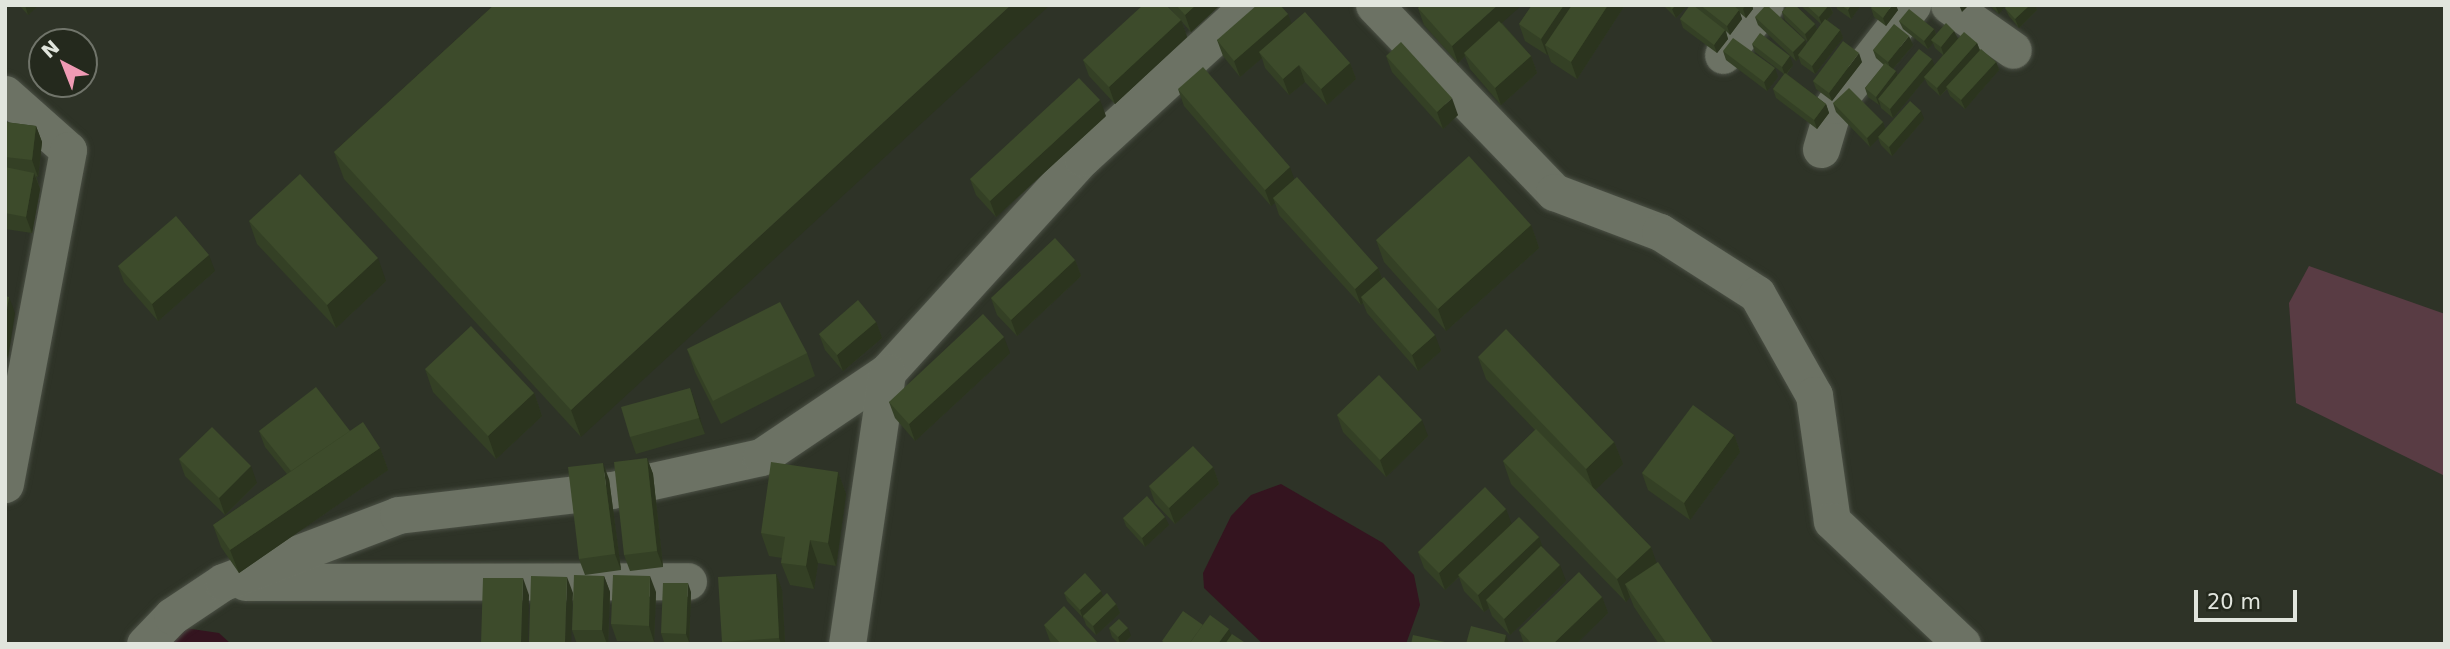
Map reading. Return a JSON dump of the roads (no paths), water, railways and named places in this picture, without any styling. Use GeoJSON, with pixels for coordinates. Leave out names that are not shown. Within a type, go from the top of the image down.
{"type":"FeatureCollection","features":[{"type":"Feature","properties":{"kind":"street"},"geometry":{"type":"LineString","coordinates":[[145,644],[172,617],[223,582],[398,515],[612,490],[761,457],[887,372],[1082,158],[1249,5]]}},
{"type":"Feature","properties":{"kind":"street"},"geometry":{"type":"LineString","coordinates":[[1374,5],[1554,192],[1660,232],[1756,294],[1814,396],[1832,521],[1962,644]]}},
{"type":"Feature","properties":{"kind":"street"},"geometry":{"type":"LineString","coordinates":[[1723,55],[1765,5]]}},
{"type":"Feature","properties":{"kind":"street"},"geometry":{"type":"LineString","coordinates":[[1821,149],[1834,105],[1913,5]]}},
{"type":"Feature","properties":{"kind":"street"},"geometry":{"type":"LineString","coordinates":[[1949,5],[2013,50]]}},
{"type":"Feature","properties":{"kind":"street"},"geometry":{"type":"LineString","coordinates":[[5,94],[68,150],[5,484]]}},
{"type":"Feature","properties":{"kind":"street"},"geometry":{"type":"LineString","coordinates":[[847,644],[887,372]]}},
{"type":"Feature","properties":{"kind":"street"},"geometry":{"type":"LineString","coordinates":[[223,582],[688,581]]}}]}
